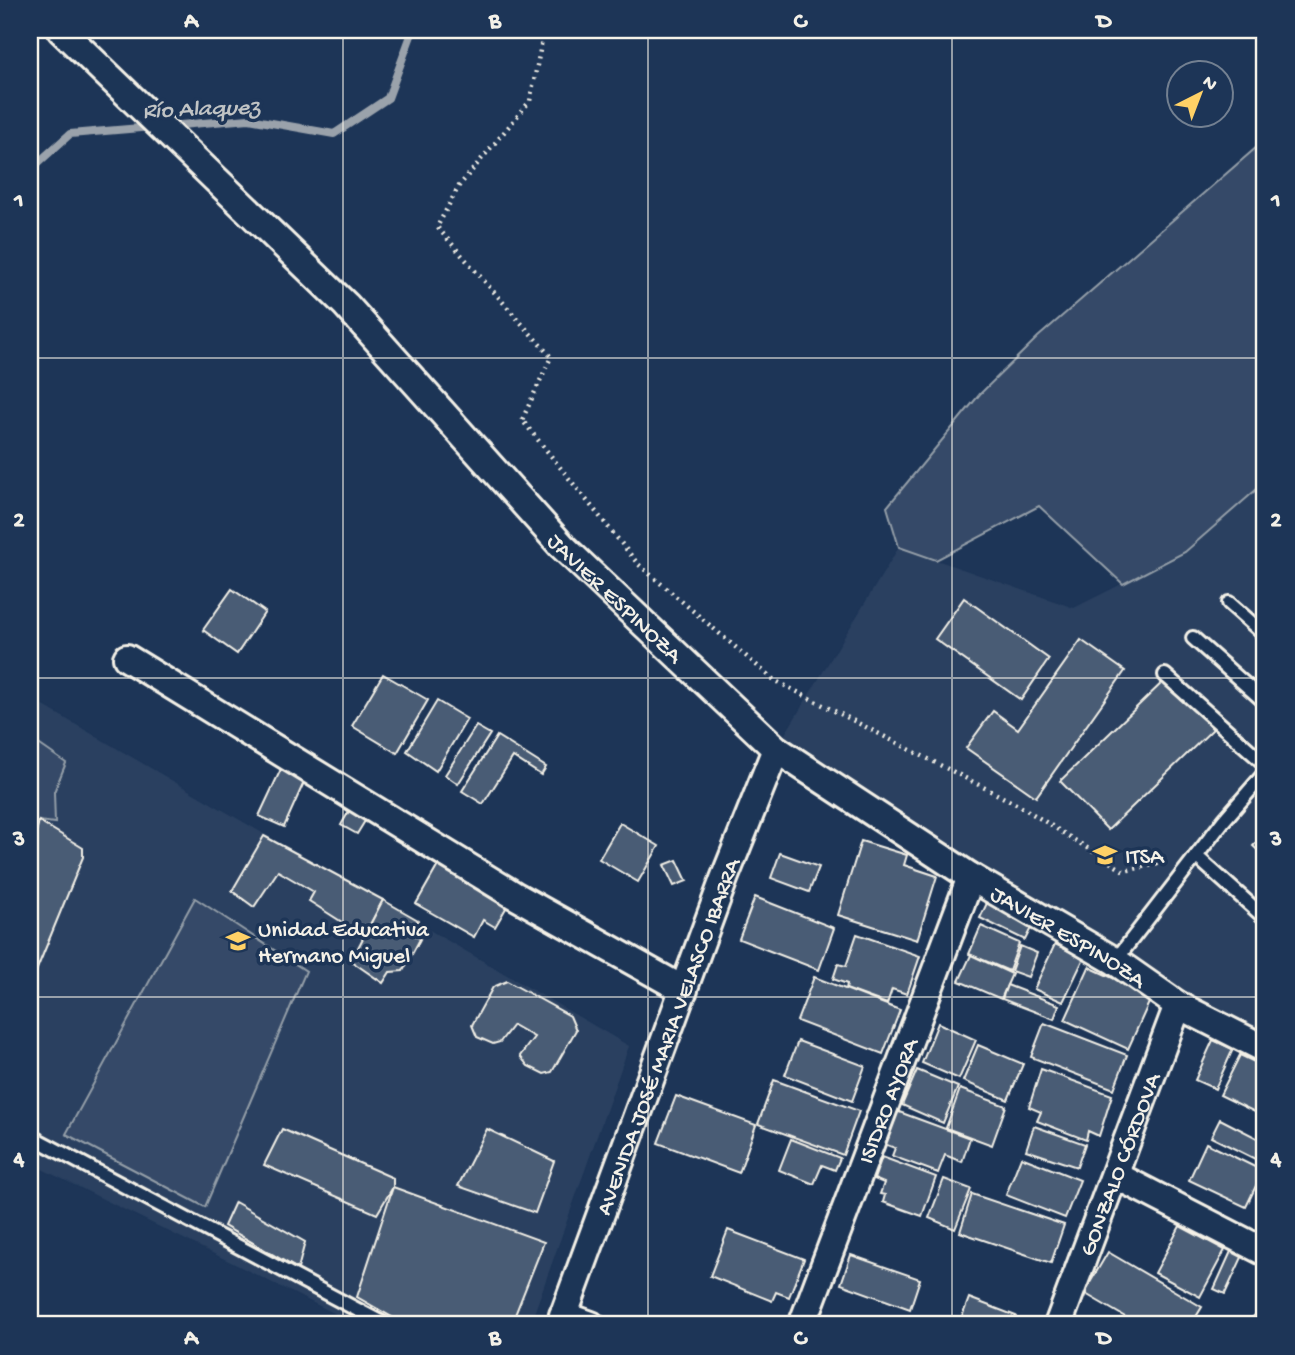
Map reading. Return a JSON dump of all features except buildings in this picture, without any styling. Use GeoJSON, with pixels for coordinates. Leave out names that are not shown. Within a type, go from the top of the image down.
{"type":"FeatureCollection","features":[{"type":"Feature","properties":{"kind":"street","name":"JAVIER ESPINOZA"},"geometry":{"type":"LineString","coordinates":[[61,30],[346,305],[562,546],[776,749],[971,877],[1115,961],[1178,1005],[1265,1049]]}},
{"type":"Feature","properties":{"kind":"street"},"geometry":{"type":"LineString","coordinates":[[127,658],[514,895],[684,990]]}},
{"type":"Feature","properties":{"kind":"street","name":"AVENIDA JOSÉ MARIA VELASCO IBARRA"},"geometry":{"type":"LineString","coordinates":[[561,1320],[776,749]]}},
{"type":"Feature","properties":{"kind":"street","name":"ISIDRO AYORA"},"geometry":{"type":"LineString","coordinates":[[802,1325],[971,877]]}},
{"type":"Feature","properties":{"kind":"street","name":"GONZALO CÓRDOVA"},"geometry":{"type":"LineString","coordinates":[[1058,1325],[1178,1005]]}},
{"type":"Feature","properties":{"kind":"street"},"geometry":{"type":"LineString","coordinates":[[1115,1175],[1265,1252]]}},
{"type":"Feature","properties":{"kind":"street"},"geometry":{"type":"LineString","coordinates":[[561,1320],[591,1325]]}},
{"type":"Feature","properties":{"kind":"lane"},"geometry":{"type":"LineString","coordinates":[[1229,603],[1265,635]]}},
{"type":"Feature","properties":{"kind":"lane"},"geometry":{"type":"LineString","coordinates":[[1193,638],[1265,702]]}},
{"type":"Feature","properties":{"kind":"lane"},"geometry":{"type":"LineString","coordinates":[[1165,675],[1265,764]]}},
{"type":"Feature","properties":{"kind":"lane"},"geometry":{"type":"LineString","coordinates":[[1115,961],[1196,856],[1265,774]]}},
{"type":"Feature","properties":{"kind":"lane"},"geometry":{"type":"LineString","coordinates":[[1196,856],[1265,918]]}},
{"type":"Feature","properties":{"kind":"lane"},"geometry":{"type":"LineString","coordinates":[[30,1136],[386,1325]]}},
{"type":"Feature","properties":{"kind":"path"},"geometry":{"type":"LineString","coordinates":[[544,30],[530,101],[459,186],[437,228],[551,357],[522,420],[638,564],[774,680],[1020,806],[1124,871],[1196,856]]}},
{"type":"Feature","properties":{"kind":"shaded area"},"geometry":{"type":"Polygon","coordinates":[[[1265,140],[1265,482],[1185,552],[1123,584],[1039,506],[936,560],[899,547],[887,507],[980,394],[1038,337],[1265,140]]]}},
{"type":"Feature","properties":{"kind":"shaded area","name":"ITSA"},"geometry":{"type":"Polygon","coordinates":[[[1265,474],[1265,1051],[776,749],[899,547],[1074,608],[1185,552],[1265,474]]]}},
{"type":"Feature","properties":{"kind":"shaded area","name":"Unidad Educativa Hermano Miguel"},"geometry":{"type":"Polygon","coordinates":[[[30,698],[629,1046],[530,1325],[358,1325],[30,1163],[30,698]]]}},
{"type":"Feature","properties":{"kind":"shaded area"},"geometry":{"type":"Polygon","coordinates":[[[30,738],[66,763],[54,792],[55,823],[39,821],[37,828],[30,825],[30,738]]]}},
{"type":"Feature","properties":{"kind":"shaded area"},"geometry":{"type":"Polygon","coordinates":[[[195,898],[306,971],[205,1207],[66,1134],[195,898]]]}},
{"type":"Feature","properties":{"kind":"waterway","name":"Río Alaquez"},"geometry":{"type":"LineString","coordinates":[[169,126],[249,119],[334,134],[388,98],[413,30]]}},
{"type":"Feature","properties":{"kind":"waterway","name":"Río Alaquez"},"geometry":{"type":"LineString","coordinates":[[30,170],[70,134],[152,127]]}},
{"type":"Feature","properties":{"kind":"place","name":"ITSA"},"geometry":{"type":"Point","coordinates":[1105,855]}},
{"type":"Feature","properties":{"kind":"place","name":"Unidad Educativa Hermano Miguel"},"geometry":{"type":"Point","coordinates":[238,941]}}]}
